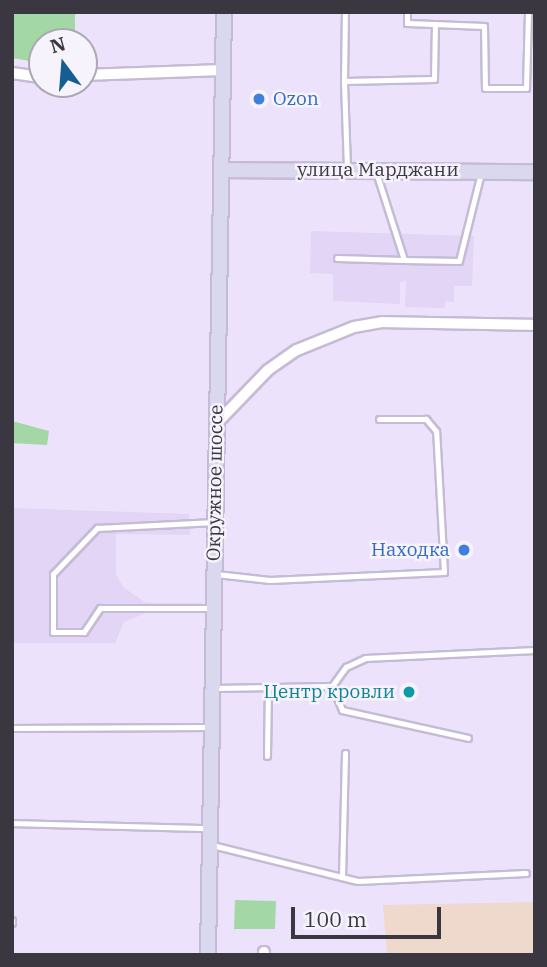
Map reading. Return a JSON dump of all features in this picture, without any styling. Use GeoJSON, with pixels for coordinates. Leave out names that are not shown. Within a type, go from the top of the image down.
{"type":"FeatureCollection","features":[{"type":"Feature","properties":{"kind":"street","name":"Окружное шоссе"},"geometry":{"type":"LineString","coordinates":[[208,955],[224,12]]}},
{"type":"Feature","properties":{"kind":"street"},"geometry":{"type":"LineString","coordinates":[[98,74],[223,70]]}},
{"type":"Feature","properties":{"kind":"street","name":"улица Марджани"},"geometry":{"type":"LineString","coordinates":[[221,170],[347,168],[535,172]]}},
{"type":"Feature","properties":{"kind":"street"},"geometry":{"type":"LineString","coordinates":[[216,424],[278,363],[324,337],[354,327],[382,323],[535,325]]}},
{"type":"Feature","properties":{"kind":"lane"},"geometry":{"type":"LineString","coordinates":[[345,12],[347,168]]}},
{"type":"Feature","properties":{"kind":"lane"},"geometry":{"type":"LineString","coordinates":[[407,12],[407,23],[484,26],[485,88],[526,88],[528,12]]}},
{"type":"Feature","properties":{"kind":"lane"},"geometry":{"type":"LineString","coordinates":[[344,81],[434,79],[435,24]]}},
{"type":"Feature","properties":{"kind":"lane"},"geometry":{"type":"LineString","coordinates":[[376,169],[404,260]]}},
{"type":"Feature","properties":{"kind":"lane"},"geometry":{"type":"LineString","coordinates":[[337,258],[459,261],[482,171]]}},
{"type":"Feature","properties":{"kind":"lane"},"geometry":{"type":"LineString","coordinates":[[213,573],[270,580],[444,572],[436,431],[426,419],[379,419]]}},
{"type":"Feature","properties":{"kind":"lane"},"geometry":{"type":"LineString","coordinates":[[213,608],[100,608],[84,632],[53,632],[53,574],[97,528],[215,522]]}},
{"type":"Feature","properties":{"kind":"lane"},"geometry":{"type":"LineString","coordinates":[[332,686],[346,667],[365,658],[535,650]]}},
{"type":"Feature","properties":{"kind":"lane"},"geometry":{"type":"LineString","coordinates":[[212,688],[332,686]]}},
{"type":"Feature","properties":{"kind":"lane"},"geometry":{"type":"LineString","coordinates":[[332,686],[342,710],[468,738]]}},
{"type":"Feature","properties":{"kind":"lane"},"geometry":{"type":"LineString","coordinates":[[267,756],[268,687]]}},
{"type":"Feature","properties":{"kind":"lane"},"geometry":{"type":"LineString","coordinates":[[12,728],[212,727]]}},
{"type":"Feature","properties":{"kind":"lane"},"geometry":{"type":"LineString","coordinates":[[342,877],[345,753]]}},
{"type":"Feature","properties":{"kind":"lane"},"geometry":{"type":"LineString","coordinates":[[12,823],[211,828]]}},
{"type":"Feature","properties":{"kind":"lane"},"geometry":{"type":"LineString","coordinates":[[211,845],[247,850],[286,865],[358,881],[526,873]]}},
{"type":"Feature","properties":{"kind":"shaded area"},"geometry":{"type":"Polygon","coordinates":[[[311,231],[474,236],[472,286],[454,286],[454,302],[445,301],[445,308],[405,307],[406,281],[400,282],[400,304],[333,301],[333,274],[310,273],[311,231]]]}},
{"type":"Feature","properties":{"kind":"shaded area"},"geometry":{"type":"Polygon","coordinates":[[[12,508],[189,514],[190,535],[116,534],[116,574],[123,587],[146,603],[202,603],[202,613],[146,613],[124,622],[115,643],[12,643],[12,508]]]}},
{"type":"Feature","properties":{"kind":"shaded area"},"geometry":{"type":"Polygon","coordinates":[[[535,902],[535,955],[387,955],[383,905],[535,902]]]}},
{"type":"Feature","properties":{"kind":"green space"},"geometry":{"type":"Polygon","coordinates":[[[12,12],[75,12],[75,28],[28,28],[28,61],[12,58],[12,12]]]}},
{"type":"Feature","properties":{"kind":"green space"},"geometry":{"type":"Polygon","coordinates":[[[12,421],[49,431],[47,445],[12,443],[12,421]]]}},
{"type":"Feature","properties":{"kind":"green space"},"geometry":{"type":"Polygon","coordinates":[[[235,900],[276,901],[275,929],[234,929],[235,900]]]}},
{"type":"Feature","properties":{"kind":"place","name":"Ozon"},"geometry":{"type":"Point","coordinates":[259,99]}},
{"type":"Feature","properties":{"kind":"place","name":"Находка"},"geometry":{"type":"Point","coordinates":[464,550]}},
{"type":"Feature","properties":{"kind":"place","name":"Центр кровли"},"geometry":{"type":"Point","coordinates":[409,692]}}]}
